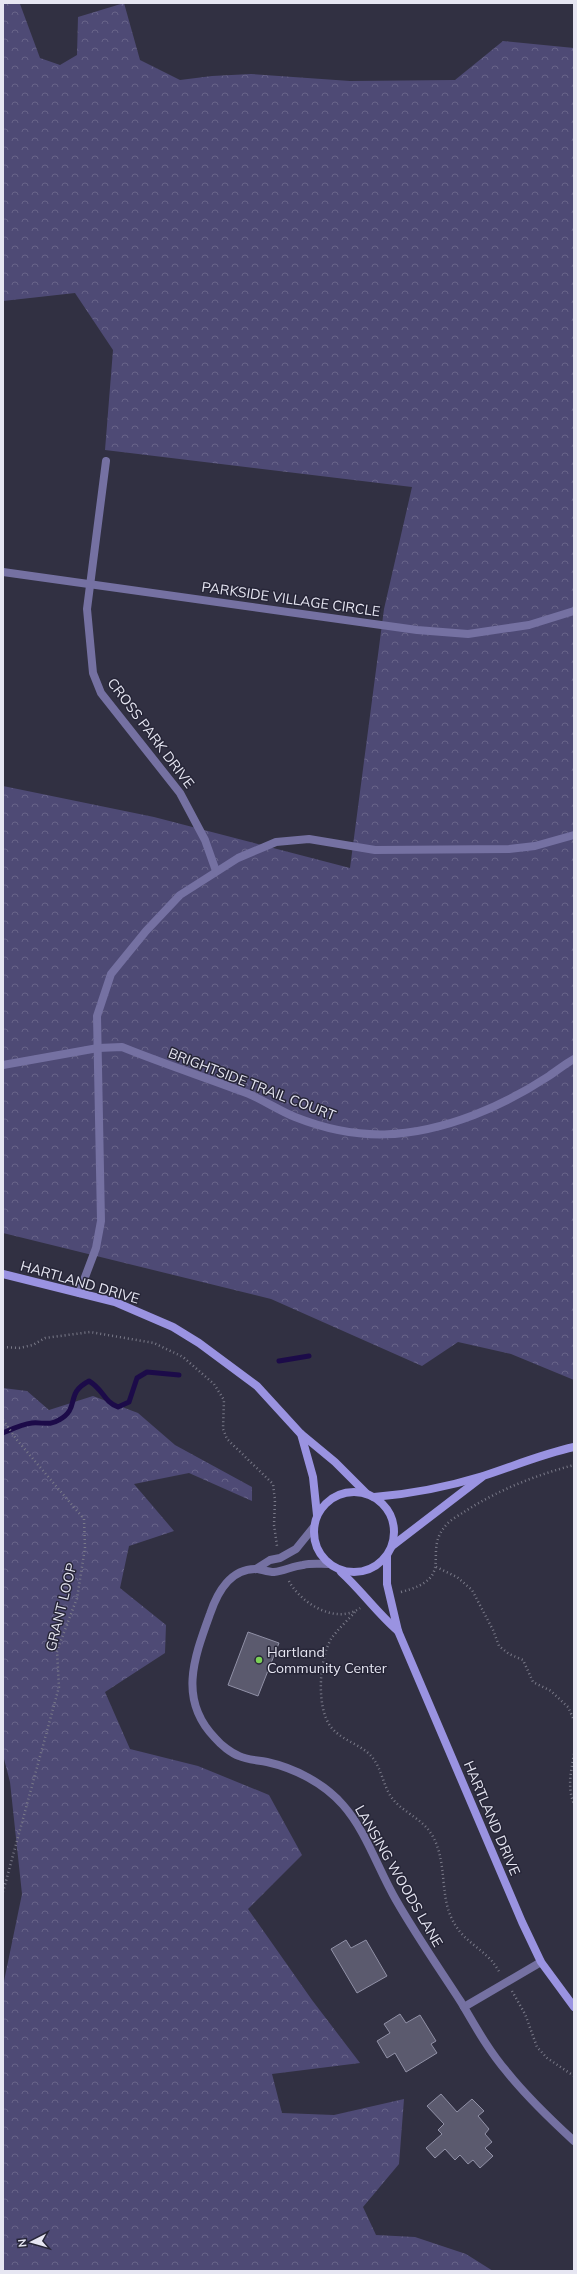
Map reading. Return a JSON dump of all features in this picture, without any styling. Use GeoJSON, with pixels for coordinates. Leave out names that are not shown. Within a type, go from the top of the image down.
{"type":"FeatureCollection","features":[{"type":"Feature","properties":{"kind":"main road","name":"HARTLAND DRIVE"},"geometry":{"type":"LineString","coordinates":[[3,1274],[115,1302],[139,1312],[172,1327],[199,1343],[256,1386],[300,1433],[335,1462],[370,1495],[384,1505],[391,1517],[394,1530],[392,1546],[387,1556],[378,1565],[366,1571],[353,1573],[340,1571]]}},
{"type":"Feature","properties":{"kind":"main road","name":"HARTLAND DRIVE"},"geometry":{"type":"LineString","coordinates":[[300,1433],[312,1472],[317,1515]]}},
{"type":"Feature","properties":{"kind":"main road"},"geometry":{"type":"LineString","coordinates":[[370,1495],[426,1491],[482,1476],[547,1453],[574,1447]]}},
{"type":"Feature","properties":{"kind":"main road"},"geometry":{"type":"LineString","coordinates":[[392,1546],[482,1476]]}},
{"type":"Feature","properties":{"kind":"main road","name":"HARTLAND DRIVE"},"geometry":{"type":"LineString","coordinates":[[370,1495],[348,1492],[335,1496],[324,1504],[317,1515],[313,1528],[314,1541],[319,1554],[328,1564],[340,1571],[363,1593],[381,1616],[398,1632]]}},
{"type":"Feature","properties":{"kind":"main road","name":"HARTLAND DRIVE"},"geometry":{"type":"LineString","coordinates":[[387,1556],[387,1584],[398,1632],[522,1922],[541,1962],[574,2007]]}},
{"type":"Feature","properties":{"kind":"street","name":"CROSS PARK DRIVE"},"geometry":{"type":"LineString","coordinates":[[106,462],[90,584],[87,619],[93,673],[105,699],[180,793],[205,840],[216,871]]}},
{"type":"Feature","properties":{"kind":"street","name":"PARKSIDE VILLAGE CIRCLE"},"geometry":{"type":"LineString","coordinates":[[3,572],[417,630],[468,634],[529,625],[574,611]]}},
{"type":"Feature","properties":{"kind":"street"},"geometry":{"type":"LineString","coordinates":[[79,1293],[96,1248],[101,1221],[97,1016],[111,974],[146,931],[180,895],[238,858],[276,842],[309,839],[375,850],[509,849],[535,846],[574,835]]}},
{"type":"Feature","properties":{"kind":"street","name":"BRIGHTSIDE TRAIL COURT"},"geometry":{"type":"LineString","coordinates":[[98,1048],[122,1047],[260,1099],[294,1117],[334,1130],[367,1135],[397,1135],[428,1130],[468,1117],[500,1104],[532,1087],[574,1059]]}},
{"type":"Feature","properties":{"kind":"street"},"geometry":{"type":"LineString","coordinates":[[3,1065],[98,1048]]}},
{"type":"Feature","properties":{"kind":"street","name":"LANSING WOODS LANE"},"geometry":{"type":"LineString","coordinates":[[313,1528],[296,1549],[280,1558],[270,1560],[256,1569],[239,1573],[230,1578],[221,1590],[216,1598],[197,1648],[192,1669],[192,1693],[197,1711],[204,1726],[220,1743],[238,1756],[268,1762],[296,1771],[319,1784],[343,1804],[360,1831],[383,1878],[411,1927],[505,2070],[538,2108],[574,2141]]}},
{"type":"Feature","properties":{"kind":"street","name":"LANSING WOODS LANE"},"geometry":{"type":"LineString","coordinates":[[256,1569],[273,1572],[302,1565],[328,1564]]}},
{"type":"Feature","properties":{"kind":"street"},"geometry":{"type":"LineString","coordinates":[[464,2007],[541,1962]]}},
{"type":"Feature","properties":{"kind":"path"},"geometry":{"type":"LineString","coordinates":[[3,1347],[19,1348],[32,1345],[45,1338],[90,1332],[154,1343],[174,1351],[189,1362],[214,1384],[224,1400],[223,1429],[227,1439],[273,1484],[275,1500],[274,1525],[279,1553]]}},
{"type":"Feature","properties":{"kind":"path","name":"GRANT LOOP"},"geometry":{"type":"LineString","coordinates":[[3,1420],[17,1440],[84,1519],[85,1548],[76,1598],[57,1651],[59,1687],[3,1892]]}},
{"type":"Feature","properties":{"kind":"path"},"geometry":{"type":"LineString","coordinates":[[396,1593],[423,1585],[432,1577],[436,1567],[437,1543],[440,1532],[448,1522],[477,1503],[514,1485],[574,1465]]}},
{"type":"Feature","properties":{"kind":"path"},"geometry":{"type":"LineString","coordinates":[[436,1567],[457,1577],[472,1590],[494,1630],[499,1646],[509,1654],[523,1660],[533,1682],[552,1691],[568,1708],[574,1720]]}},
{"type":"Feature","properties":{"kind":"path"},"geometry":{"type":"LineString","coordinates":[[286,1575],[306,1600],[323,1611],[341,1615],[355,1612]]}},
{"type":"Feature","properties":{"kind":"path"},"geometry":{"type":"LineString","coordinates":[[366,1604],[355,1612],[331,1640],[321,1682],[320,1699],[324,1714],[331,1727],[344,1740],[358,1747],[372,1757],[392,1799],[424,1824],[432,1835],[438,1849],[450,1915],[457,1929],[468,1943],[490,1958],[507,1982],[525,2014],[537,2047],[547,2058],[574,2076]]}},
{"type":"Feature","properties":{"kind":"path"},"geometry":{"type":"LineString","coordinates":[[574,1754],[569,1780],[570,1795],[574,1804]]}},
{"type":"Feature","properties":{"kind":"green space"},"geometry":{"type":"Polygon","coordinates":[[[3,3],[20,4],[40,58],[60,65],[77,55],[78,17],[124,3],[140,60],[180,80],[212,76],[251,74],[350,81],[455,80],[503,41],[574,48],[574,1380],[511,1354],[458,1342],[422,1366],[271,1299],[3,1233],[3,786],[154,817],[350,868],[384,609],[412,487],[105,450],[113,350],[75,293],[3,301],[3,3]]]}},
{"type":"Feature","properties":{"kind":"green space"},"geometry":{"type":"Polygon","coordinates":[[[3,1388],[27,1391],[49,1410],[93,1396],[138,1413],[175,1445],[252,1487],[252,1501],[189,1473],[134,1484],[174,1531],[129,1546],[120,1588],[166,1625],[165,1653],[105,1692],[130,1749],[198,1766],[269,1795],[302,1855],[248,1909],[312,2000],[360,2063],[272,2074],[282,2113],[334,2115],[404,2099],[399,2164],[363,2207],[376,2235],[415,2237],[466,2254],[493,2271],[3,2271],[3,1986],[22,1894],[10,1782],[3,1755],[3,1388]]]}},
{"type":"Feature","properties":{"kind":"building","name":"Hartland Community Center"},"geometry":{"type":"Polygon","coordinates":[[[248,1632],[279,1643],[258,1696],[228,1685],[248,1632]]]}},
{"type":"Feature","properties":{"kind":"building"},"geometry":{"type":"Polygon","coordinates":[[[346,1940],[351,1948],[366,1940],[387,1976],[357,1993],[331,1949],[346,1940]]]}},
{"type":"Feature","properties":{"kind":"building"},"geometry":{"type":"Polygon","coordinates":[[[400,2014],[406,2023],[420,2015],[436,2041],[431,2044],[437,2053],[406,2072],[395,2053],[387,2058],[377,2041],[390,2033],[384,2024],[400,2014]]]}},
{"type":"Feature","properties":{"kind":"building"},"geometry":{"type":"Polygon","coordinates":[[[441,2094],[457,2112],[472,2099],[484,2111],[478,2116],[489,2129],[485,2134],[492,2142],[485,2148],[493,2156],[480,2168],[473,2160],[468,2164],[460,2155],[455,2160],[445,2149],[435,2158],[426,2148],[442,2134],[438,2130],[444,2124],[427,2106],[441,2094]]]}},
{"type":"Feature","properties":{"kind":"waterway"},"geometry":{"type":"LineString","coordinates":[[279,1361],[309,1356]]}},
{"type":"Feature","properties":{"kind":"waterway"},"geometry":{"type":"LineString","coordinates":[[3,1433],[28,1424],[56,1422],[66,1415],[72,1406],[74,1396],[77,1391],[81,1386],[89,1381],[98,1388],[109,1402],[118,1407],[129,1402],[137,1378],[147,1372],[179,1375]]}},
{"type":"Feature","properties":{"kind":"place","name":"Hartland Community Center"},"geometry":{"type":"Point","coordinates":[259,1660]}}]}
